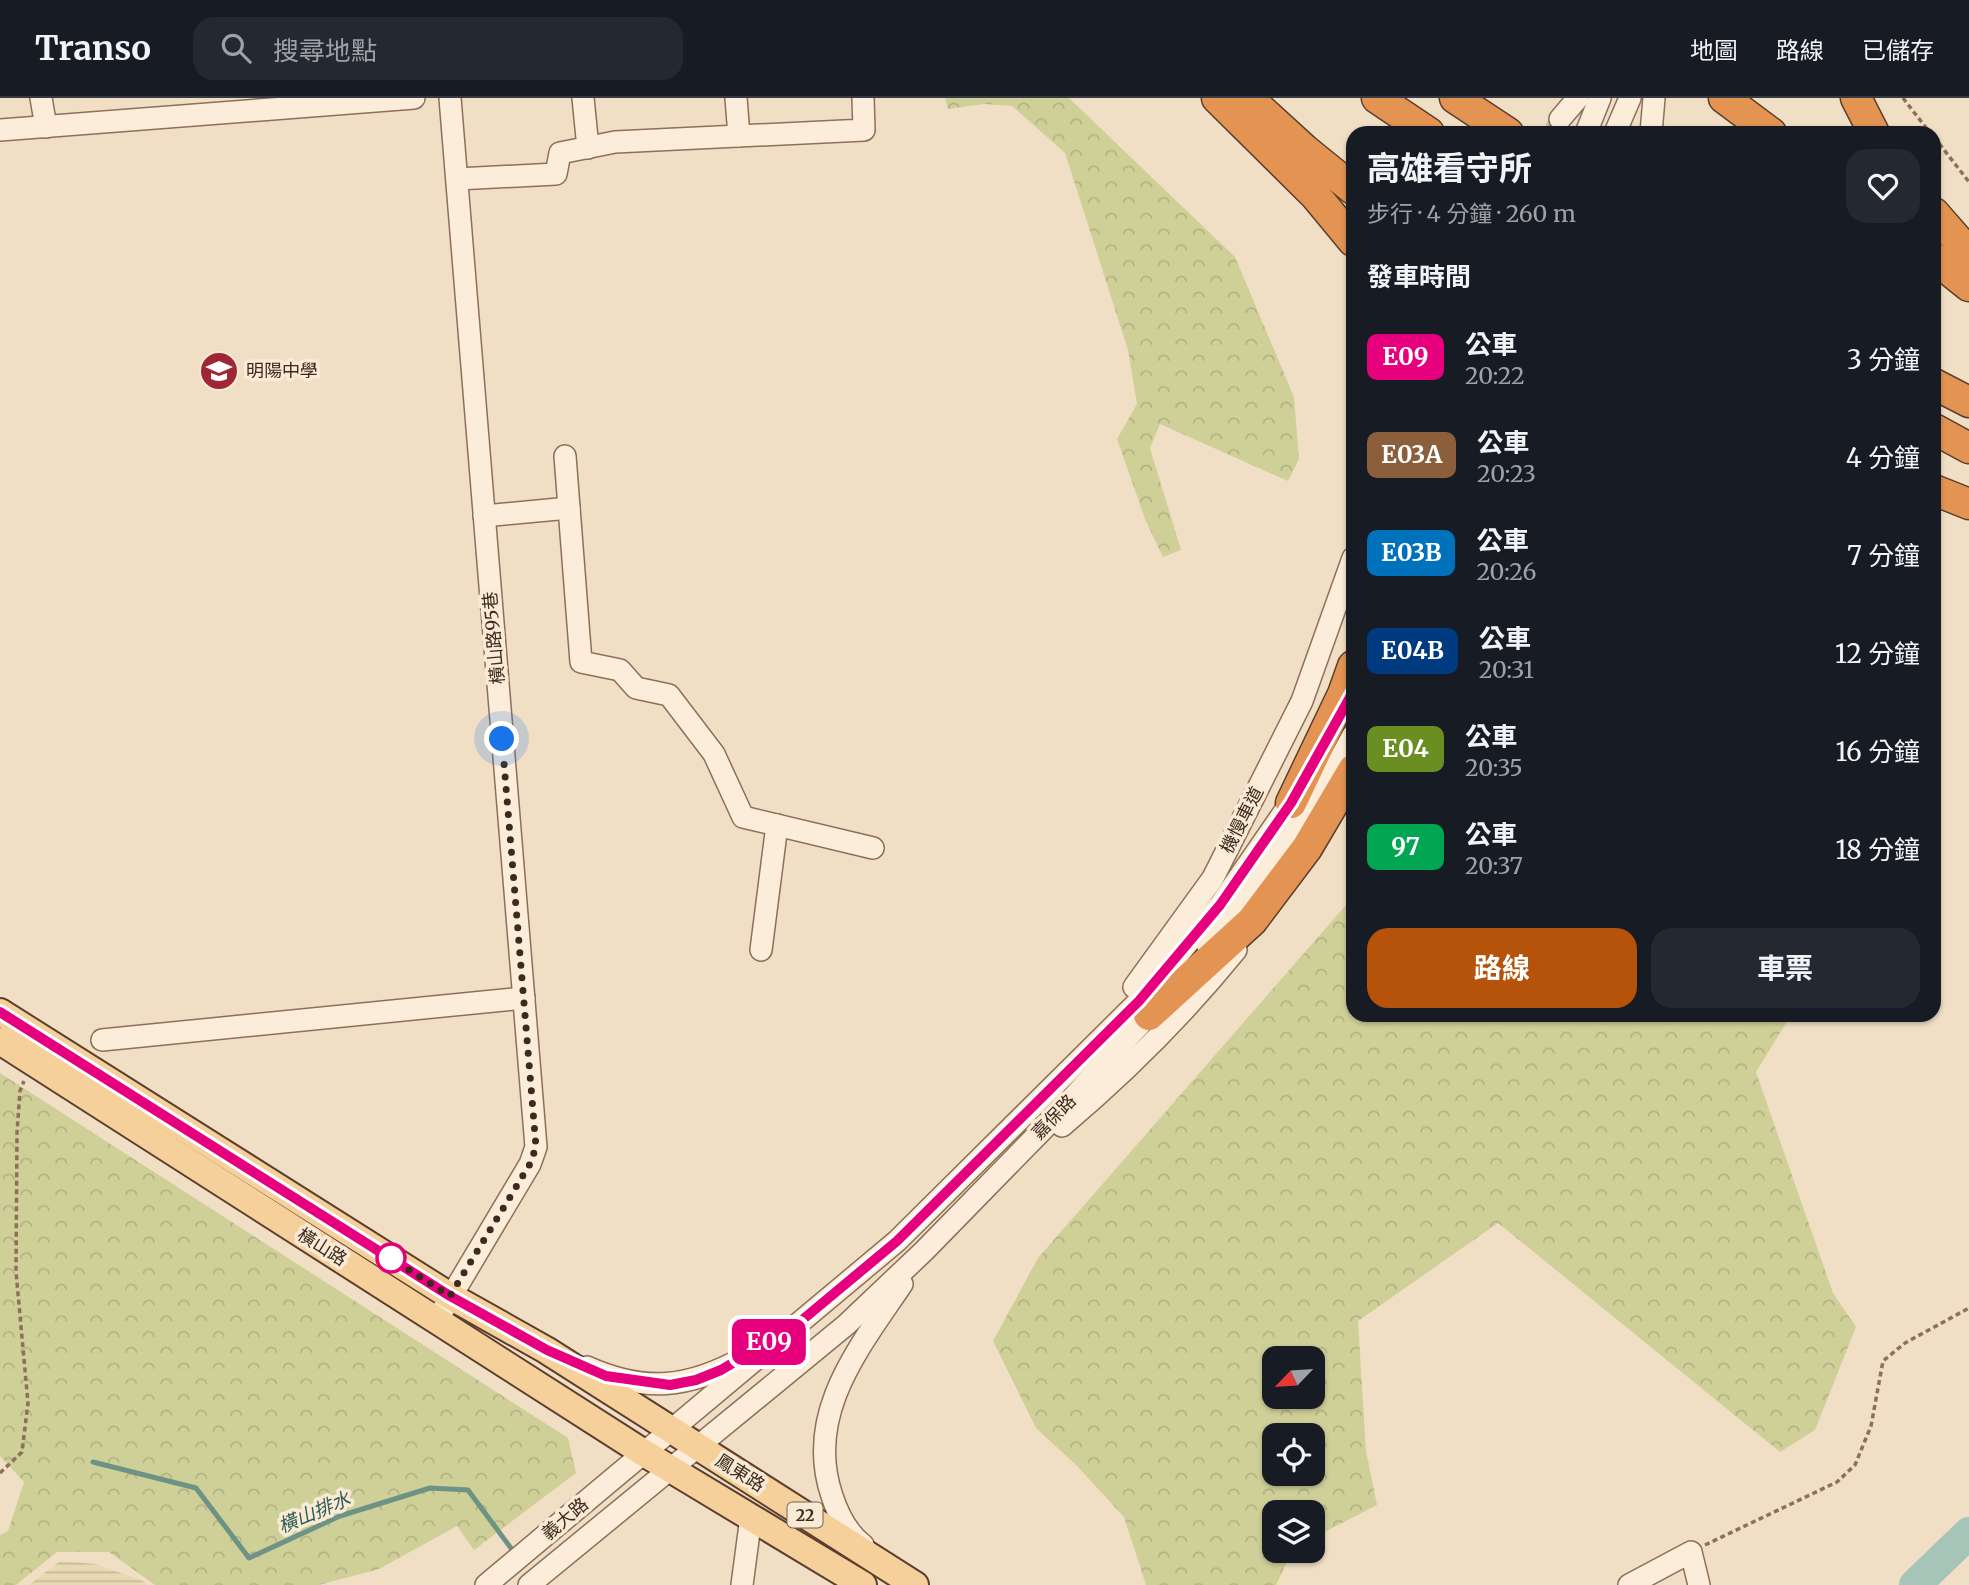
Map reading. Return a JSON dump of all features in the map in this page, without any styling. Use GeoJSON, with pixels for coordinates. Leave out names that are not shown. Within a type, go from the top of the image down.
{"type":"FeatureCollection","features":[{"type":"Feature","properties":{"kind":"highway"},"geometry":{"type":"LineString","coordinates":[[1217,98],[1315,195],[1346,233]]}},
{"type":"Feature","properties":{"kind":"highway"},"geometry":{"type":"LineString","coordinates":[[1248,98],[1346,183]]}},
{"type":"Feature","properties":{"kind":"highway"},"geometry":{"type":"LineString","coordinates":[[1377,98],[1419,126]]}},
{"type":"Feature","properties":{"kind":"highway"},"geometry":{"type":"LineString","coordinates":[[1455,98],[1498,126]]}},
{"type":"Feature","properties":{"kind":"highway"},"geometry":{"type":"LineString","coordinates":[[1724,98],[1761,126]]}},
{"type":"Feature","properties":{"kind":"highway"},"geometry":{"type":"LineString","coordinates":[[1856,98],[1870,126]]}},
{"type":"Feature","properties":{"kind":"highway"},"geometry":{"type":"LineString","coordinates":[[1941,221],[1969,253]]}},
{"type":"Feature","properties":{"kind":"highway"},"geometry":{"type":"LineString","coordinates":[[1941,264],[1969,286]]}},
{"type":"Feature","properties":{"kind":"highway"},"geometry":{"type":"LineString","coordinates":[[1941,388],[1969,402]]}},
{"type":"Feature","properties":{"kind":"highway"},"geometry":{"type":"LineString","coordinates":[[1941,433],[1969,447]]}},
{"type":"Feature","properties":{"kind":"highway"},"geometry":{"type":"LineString","coordinates":[[1941,494],[1969,504]]}},
{"type":"Feature","properties":{"kind":"highway"},"geometry":{"type":"LineString","coordinates":[[1291,803],[1346,686]]}},
{"type":"Feature","properties":{"kind":"highway"},"geometry":{"type":"LineString","coordinates":[[1149,1015],[1252,921],[1307,848],[1346,782]]}},
{"type":"Feature","properties":{"kind":"main road","name":"橫山路"},"geometry":{"type":"LineString","coordinates":[[0,1012],[450,1296],[547,1350],[670,1430]]}},
{"type":"Feature","properties":{"kind":"main road","name":"橫山路"},"geometry":{"type":"LineString","coordinates":[[0,1041],[644,1453]]}},
{"type":"Feature","properties":{"kind":"main road","name":"鳳東路"},"geometry":{"type":"LineString","coordinates":[[670,1430],[913,1584]]}},
{"type":"Feature","properties":{"kind":"main road","name":"鳳東路"},"geometry":{"type":"LineString","coordinates":[[644,1453],[863,1585]]}},
{"type":"Feature","properties":{"kind":"street"},"geometry":{"type":"LineString","coordinates":[[41,98],[46,127]]}},
{"type":"Feature","properties":{"kind":"street"},"geometry":{"type":"LineString","coordinates":[[0,130],[414,98]]}},
{"type":"Feature","properties":{"kind":"street","name":"橫山路95巷"},"geometry":{"type":"LineString","coordinates":[[438,1320],[530,1164],[536,1147],[450,98]]}},
{"type":"Feature","properties":{"kind":"street"},"geometry":{"type":"LineString","coordinates":[[583,98],[588,148]]}},
{"type":"Feature","properties":{"kind":"street"},"geometry":{"type":"LineString","coordinates":[[736,98],[739,136]]}},
{"type":"Feature","properties":{"kind":"street"},"geometry":{"type":"LineString","coordinates":[[457,179],[556,174],[560,153],[615,142],[864,130],[863,98]]}},
{"type":"Feature","properties":{"kind":"street"},"geometry":{"type":"LineString","coordinates":[[1560,119],[1578,98]]}},
{"type":"Feature","properties":{"kind":"street"},"geometry":{"type":"LineString","coordinates":[[1589,126],[1601,98]]}},
{"type":"Feature","properties":{"kind":"street"},"geometry":{"type":"LineString","coordinates":[[1618,126],[1630,98]]}},
{"type":"Feature","properties":{"kind":"street"},"geometry":{"type":"LineString","coordinates":[[1652,126],[1654,98]]}},
{"type":"Feature","properties":{"kind":"street"},"geometry":{"type":"LineString","coordinates":[[565,456],[580,662],[621,670],[636,688],[669,695],[714,754],[743,817],[873,848]]}},
{"type":"Feature","properties":{"kind":"street"},"geometry":{"type":"LineString","coordinates":[[484,516],[569,508]]}},
{"type":"Feature","properties":{"kind":"street","name":"機慢車道"},"geometry":{"type":"LineString","coordinates":[[1084,1056],[1213,878],[1302,701],[1346,578]]}},
{"type":"Feature","properties":{"kind":"street","name":"嘉保路"},"geometry":{"type":"LineString","coordinates":[[670,1430],[897,1241],[1139,1001],[1220,905],[1291,803],[1346,705]]}},
{"type":"Feature","properties":{"kind":"street","name":"嘉保路"},"geometry":{"type":"LineString","coordinates":[[697,1447],[846,1325],[924,1251],[1054,1118],[1201,956],[1265,876],[1331,777],[1346,748]]}},
{"type":"Feature","properties":{"kind":"street"},"geometry":{"type":"LineString","coordinates":[[986,1185],[1063,1125],[1133,1065],[1213,979],[1304,866],[1346,801]]}},
{"type":"Feature","properties":{"kind":"street"},"geometry":{"type":"LineString","coordinates":[[761,950],[777,825]]}},
{"type":"Feature","properties":{"kind":"street"},"geometry":{"type":"LineString","coordinates":[[102,1040],[524,998]]}},
{"type":"Feature","properties":{"kind":"street"},"geometry":{"type":"LineString","coordinates":[[913,1584],[855,1539],[843,1522],[830,1490],[824,1447],[825,1427],[838,1387],[859,1347],[924,1251]]}},
{"type":"Feature","properties":{"kind":"street"},"geometry":{"type":"LineString","coordinates":[[547,1350],[606,1376],[670,1385],[696,1380],[721,1370],[795,1326]]}},
{"type":"Feature","properties":{"kind":"street","name":"義大路"},"geometry":{"type":"LineString","coordinates":[[486,1585],[670,1430]]}},
{"type":"Feature","properties":{"kind":"street","name":"義大路"},"geometry":{"type":"LineString","coordinates":[[529,1585],[697,1447]]}},
{"type":"Feature","properties":{"kind":"street"},"geometry":{"type":"LineString","coordinates":[[742,1585],[751,1517]]}},
{"type":"Feature","properties":{"kind":"street"},"geometry":{"type":"LineString","coordinates":[[1629,1585],[1691,1552],[1699,1585]]}},
{"type":"Feature","properties":{"kind":"path"},"geometry":{"type":"LineString","coordinates":[[1903,98],[1925,126]]}},
{"type":"Feature","properties":{"kind":"path"},"geometry":{"type":"LineString","coordinates":[[1941,146],[1969,182]]}},
{"type":"Feature","properties":{"kind":"path"},"geometry":{"type":"LineString","coordinates":[[0,1474],[22,1452],[29,1403],[16,1272],[16,1132],[20,1091],[31,1061]]}},
{"type":"Feature","properties":{"kind":"path"},"geometry":{"type":"LineString","coordinates":[[1691,1552],[1837,1482],[1855,1465],[1871,1426],[1884,1361],[1905,1343],[1969,1308]]}},
{"type":"Feature","properties":{"kind":"shaded area"},"geometry":{"type":"Polygon","coordinates":[[[60,1561],[96,1564],[143,1581],[147,1585],[29,1585],[60,1561]]]}},
{"type":"Feature","properties":{"kind":"green space"},"geometry":{"type":"Polygon","coordinates":[[[945,98],[1069,98],[1235,257],[1294,397],[1299,459],[1288,481],[1160,424],[1150,448],[1181,550],[1163,557],[1145,519],[1117,439],[1137,404],[1128,350],[1065,153],[1012,106],[984,104],[948,109],[945,98]]]}},
{"type":"Feature","properties":{"kind":"green space"},"geometry":{"type":"Polygon","coordinates":[[[1346,905],[1346,1022],[1787,1022],[1756,1072],[1833,1293],[1856,1327],[1815,1430],[1780,1452],[1498,1223],[1358,1321],[1366,1451],[1377,1505],[1325,1532],[1325,1500],[1262,1500],[1262,1563],[1286,1563],[1276,1585],[1146,1585],[1124,1517],[1076,1465],[1036,1428],[993,1341],[1038,1258],[1346,905]]]}},
{"type":"Feature","properties":{"kind":"green space"},"geometry":{"type":"Polygon","coordinates":[[[0,1073],[568,1438],[576,1473],[474,1550],[457,1526],[379,1569],[319,1585],[155,1585],[109,1552],[57,1552],[16,1585],[0,1585],[0,1535],[8,1531],[24,1482],[0,1456],[0,1073]]]}},
{"type":"Feature","properties":{"kind":"waterway","name":"橫山排水"},"geometry":{"type":"LineString","coordinates":[[93,1462],[196,1488],[249,1558],[340,1516],[430,1488],[468,1490],[516,1555]]}},
{"type":"Feature","properties":{"kind":"waterway"},"geometry":{"type":"LineString","coordinates":[[1915,1585],[1969,1533]]}},
{"type":"Feature","properties":{"kind":"tunnel"},"geometry":{"type":"LineString","coordinates":[[1557,126],[1560,119]]}},
{"type":"Feature","properties":{"kind":"bus line","name":"E09"},"geometry":{"type":"LineString","coordinates":[[0,1012],[450,1296],[547,1350],[606,1376],[670,1385],[696,1380],[745,1357],[795,1326],[897,1241],[1139,1001],[1220,905],[1291,803],[1346,706]]}},
{"type":"Feature","properties":{"kind":"place","name":"明陽中學"},"geometry":{"type":"Point","coordinates":[219,371]}},
{"type":"Feature","properties":{"kind":"route"},"geometry":{"type":"LineString","coordinates":[[391,1258],[384,1254],[450,1296],[530,1164],[536,1147],[502,739]]}}]}
